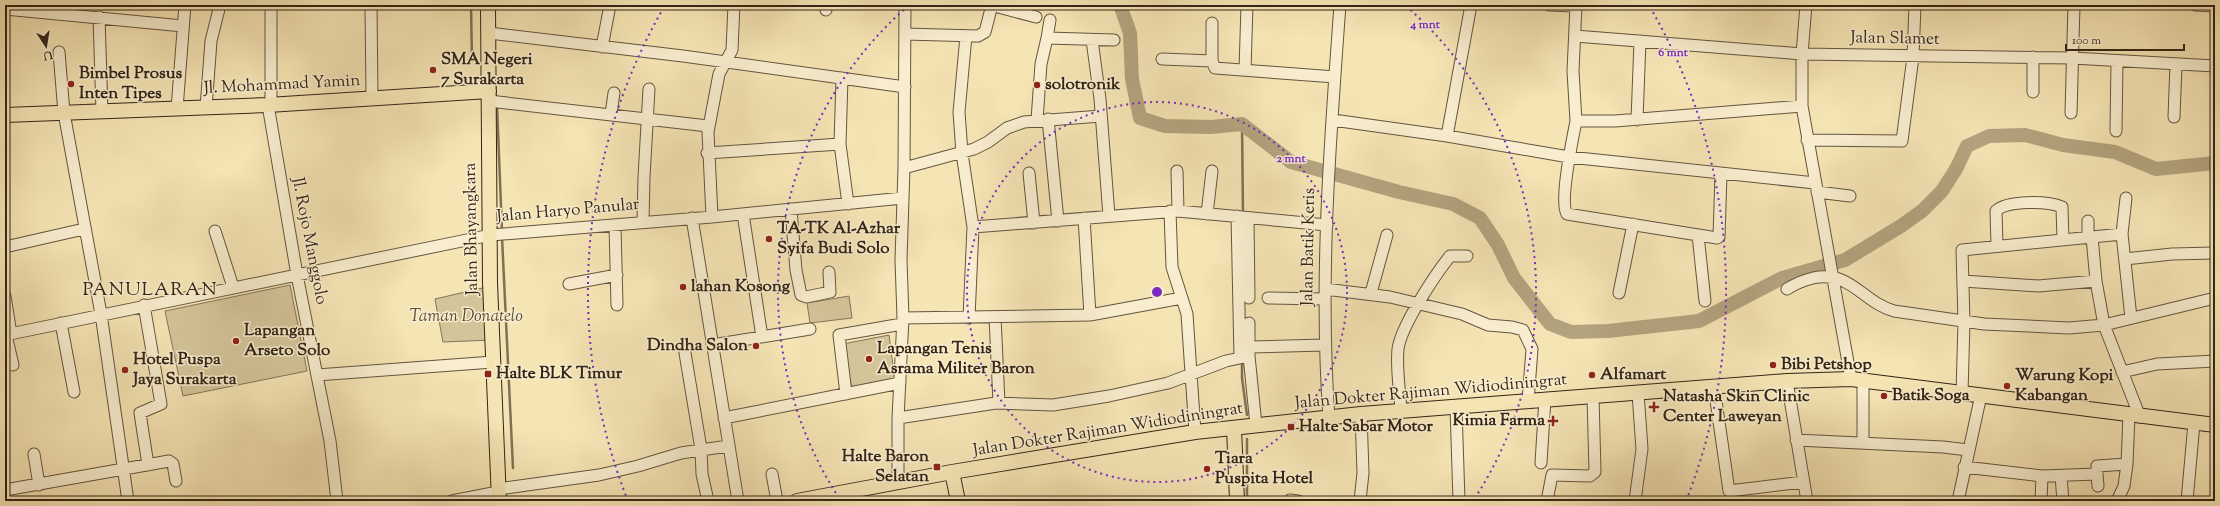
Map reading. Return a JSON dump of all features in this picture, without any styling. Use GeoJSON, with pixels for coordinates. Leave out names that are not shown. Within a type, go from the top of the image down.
{"type":"FeatureCollection","features":[{"type":"Feature","properties":{"kind":"main road","name":"Jalan Bhayangkara"},"geometry":{"type":"LineString","coordinates":[[488,5],[493,99],[493,362],[498,494]]}},
{"type":"Feature","properties":{"kind":"main road","name":"Jl. Mohammad Yamin"},"geometry":{"type":"LineString","coordinates":[[5,115],[206,108],[372,98],[493,99]]}},
{"type":"Feature","properties":{"kind":"main road","name":"Jalan Dokter Rajiman Widiodiningrat"},"geometry":{"type":"LineString","coordinates":[[798,501],[952,472],[1196,432],[1361,414],[1456,408],[1545,399],[1787,381],[1857,380],[2215,425]]}},
{"type":"Feature","properties":{"kind":"main road"},"geometry":{"type":"LineString","coordinates":[[1234,428],[1237,501]]}},
{"type":"Feature","properties":{"kind":"main road"},"geometry":{"type":"LineString","coordinates":[[952,472],[958,501]]}},
{"type":"Feature","properties":{"kind":"street"},"geometry":{"type":"LineString","coordinates":[[177,109],[185,5]]}},
{"type":"Feature","properties":{"kind":"street"},"geometry":{"type":"LineString","coordinates":[[206,108],[211,41],[220,5]]}},
{"type":"Feature","properties":{"kind":"street","name":"Jl. Rojo Manggolo"},"geometry":{"type":"LineString","coordinates":[[271,5],[270,105],[297,275],[330,441],[337,501]]}},
{"type":"Feature","properties":{"kind":"street"},"geometry":{"type":"LineString","coordinates":[[371,5],[372,98]]}},
{"type":"Feature","properties":{"kind":"street"},"geometry":{"type":"LineString","coordinates":[[602,46],[610,5]]}},
{"type":"Feature","properties":{"kind":"street"},"geometry":{"type":"LineString","coordinates":[[712,217],[707,154],[708,126],[719,74],[732,50],[734,5]]}},
{"type":"Feature","properties":{"kind":"street"},"geometry":{"type":"LineString","coordinates":[[898,482],[898,418],[902,321],[901,260],[904,168],[905,5]]}},
{"type":"Feature","properties":{"kind":"street"},"geometry":{"type":"LineString","coordinates":[[905,34],[978,36],[985,32],[992,5],[1036,17]]}},
{"type":"Feature","properties":{"kind":"street"},"geometry":{"type":"LineString","coordinates":[[1245,70],[1247,5]]}},
{"type":"Feature","properties":{"kind":"street","name":"Jalan Batik Keris"},"geometry":{"type":"LineString","coordinates":[[1329,418],[1324,345],[1327,182],[1340,5]]}},
{"type":"Feature","properties":{"kind":"street"},"geometry":{"type":"LineString","coordinates":[[1447,136],[1471,5]]}},
{"type":"Feature","properties":{"kind":"street"},"geometry":{"type":"LineString","coordinates":[[1549,5],[1576,5],[1573,71],[1576,121],[1569,157],[1566,213],[1716,238],[1719,237],[1721,174]]}},
{"type":"Feature","properties":{"kind":"street"},"geometry":{"type":"LineString","coordinates":[[1806,5],[1802,54],[1802,106],[1831,273],[1857,380],[1863,443]]}},
{"type":"Feature","properties":{"kind":"street"},"geometry":{"type":"LineString","coordinates":[[1807,140],[1902,141],[1913,57],[1915,5]]}},
{"type":"Feature","properties":{"kind":"street"},"geometry":{"type":"LineString","coordinates":[[2071,113],[2074,5]]}},
{"type":"Feature","properties":{"kind":"street"},"geometry":{"type":"LineString","coordinates":[[2195,5],[2215,6]]}},
{"type":"Feature","properties":{"kind":"street"},"geometry":{"type":"LineString","coordinates":[[5,9],[183,26]]}},
{"type":"Feature","properties":{"kind":"street"},"geometry":{"type":"LineString","coordinates":[[99,17],[102,112]]}},
{"type":"Feature","properties":{"kind":"street"},"geometry":{"type":"LineString","coordinates":[[1050,20],[1041,64],[1042,119],[1058,221]]}},
{"type":"Feature","properties":{"kind":"street"},"geometry":{"type":"LineString","coordinates":[[1212,23],[1212,61],[1217,68],[1335,77]]}},
{"type":"Feature","properties":{"kind":"street"},"geometry":{"type":"LineString","coordinates":[[489,32],[905,87]]}},
{"type":"Feature","properties":{"kind":"street"},"geometry":{"type":"LineString","coordinates":[[966,36],[959,97],[962,153],[973,227],[970,318]]}},
{"type":"Feature","properties":{"kind":"street","name":"Jalan Slamet"},"geometry":{"type":"LineString","coordinates":[[1575,36],[1802,54],[1913,57],[2072,58],[2215,66]]}},
{"type":"Feature","properties":{"kind":"street"},"geometry":{"type":"LineString","coordinates":[[1047,38],[1114,40]]}},
{"type":"Feature","properties":{"kind":"street"},"geometry":{"type":"LineString","coordinates":[[1092,40],[1101,116],[1109,216]]}},
{"type":"Feature","properties":{"kind":"street"},"geometry":{"type":"LineString","coordinates":[[1637,120],[1640,41]]}},
{"type":"Feature","properties":{"kind":"street"},"geometry":{"type":"LineString","coordinates":[[59,52],[64,113],[84,229],[101,314],[128,501]]}},
{"type":"Feature","properties":{"kind":"street"},"geometry":{"type":"LineString","coordinates":[[2033,57],[2033,92]]}},
{"type":"Feature","properties":{"kind":"street"},"geometry":{"type":"LineString","coordinates":[[1162,59],[1212,61]]}},
{"type":"Feature","properties":{"kind":"street"},"geometry":{"type":"LineString","coordinates":[[2116,131],[2117,61]]}},
{"type":"Feature","properties":{"kind":"street"},"geometry":{"type":"LineString","coordinates":[[2174,117],[2176,64]]}},
{"type":"Feature","properties":{"kind":"street"},"geometry":{"type":"LineString","coordinates":[[842,78],[840,144],[848,204]]}},
{"type":"Feature","properties":{"kind":"street"},"geometry":{"type":"LineString","coordinates":[[643,222],[647,118],[650,89]]}},
{"type":"Feature","properties":{"kind":"street"},"geometry":{"type":"LineString","coordinates":[[611,114],[614,93]]}},
{"type":"Feature","properties":{"kind":"street"},"geometry":{"type":"LineString","coordinates":[[493,99],[708,126]]}},
{"type":"Feature","properties":{"kind":"street"},"geometry":{"type":"LineString","coordinates":[[1576,121],[1637,120],[1802,106]]}},
{"type":"Feature","properties":{"kind":"street"},"geometry":{"type":"LineString","coordinates":[[904,168],[962,153],[982,146],[1014,125],[1042,119],[1101,116]]}},
{"type":"Feature","properties":{"kind":"street"},"geometry":{"type":"LineString","coordinates":[[1332,120],[1447,136],[1569,157],[1721,174],[1816,188],[1850,196]]}},
{"type":"Feature","properties":{"kind":"street"},"geometry":{"type":"LineString","coordinates":[[707,154],[840,144]]}},
{"type":"Feature","properties":{"kind":"street"},"geometry":{"type":"LineString","coordinates":[[1177,171],[1172,267],[1187,314],[1190,337],[1190,374],[1196,432]]}},
{"type":"Feature","properties":{"kind":"street"},"geometry":{"type":"LineString","coordinates":[[1207,214],[1212,171]]}},
{"type":"Feature","properties":{"kind":"street"},"geometry":{"type":"LineString","coordinates":[[1029,174],[1034,223]]}},
{"type":"Feature","properties":{"kind":"street","name":"Jalan Haryo Panular"},"geometry":{"type":"LineString","coordinates":[[8,334],[494,234],[712,217],[903,198]]}},
{"type":"Feature","properties":{"kind":"street"},"geometry":{"type":"LineString","coordinates":[[2126,198],[2122,234],[2132,318]]}},
{"type":"Feature","properties":{"kind":"street"},"geometry":{"type":"LineString","coordinates":[[1997,246],[1996,211],[2005,206],[2032,202],[2062,207],[2063,240]]}},
{"type":"Feature","properties":{"kind":"street"},"geometry":{"type":"LineString","coordinates":[[791,209],[796,270],[801,295],[806,297],[830,292],[829,272]]}},
{"type":"Feature","properties":{"kind":"street"},"geometry":{"type":"LineString","coordinates":[[973,227],[1174,211],[1326,225]]}},
{"type":"Feature","properties":{"kind":"street"},"geometry":{"type":"LineString","coordinates":[[743,214],[762,337]]}},
{"type":"Feature","properties":{"kind":"street"},"geometry":{"type":"LineString","coordinates":[[1242,217],[1249,298]]}},
{"type":"Feature","properties":{"kind":"street"},"geometry":{"type":"LineString","coordinates":[[1242,217],[1245,355],[1256,425]]}},
{"type":"Feature","properties":{"kind":"street"},"geometry":{"type":"LineString","coordinates":[[692,218],[738,501]]}},
{"type":"Feature","properties":{"kind":"street"},"geometry":{"type":"LineString","coordinates":[[1084,218],[1090,315]]}},
{"type":"Feature","properties":{"kind":"street"},"geometry":{"type":"LineString","coordinates":[[2088,222],[2104,325],[2122,372],[2135,416],[2124,486],[2117,501]]}},
{"type":"Feature","properties":{"kind":"street"},"geometry":{"type":"LineString","coordinates":[[1620,293],[1633,224]]}},
{"type":"Feature","properties":{"kind":"street"},"geometry":{"type":"LineString","coordinates":[[615,225],[617,305]]}},
{"type":"Feature","properties":{"kind":"street"},"geometry":{"type":"LineString","coordinates":[[5,247],[84,229]]}},
{"type":"Feature","properties":{"kind":"street"},"geometry":{"type":"LineString","coordinates":[[215,231],[233,287]]}},
{"type":"Feature","properties":{"kind":"street"},"geometry":{"type":"LineString","coordinates":[[1962,393],[1964,322],[1962,250],[2122,234]]}},
{"type":"Feature","properties":{"kind":"street"},"geometry":{"type":"LineString","coordinates":[[1371,293],[1387,235]]}},
{"type":"Feature","properties":{"kind":"street"},"geometry":{"type":"LineString","coordinates":[[1698,235],[1705,301]]}},
{"type":"Feature","properties":{"kind":"street"},"geometry":{"type":"LineString","coordinates":[[2125,259],[2172,254],[2215,253]]}},
{"type":"Feature","properties":{"kind":"street"},"geometry":{"type":"LineString","coordinates":[[1401,411],[1398,347],[1403,334],[1430,281],[1450,256],[1467,256]]}},
{"type":"Feature","properties":{"kind":"street"},"geometry":{"type":"LineString","coordinates":[[1787,289],[1809,279],[1831,273],[1843,279],[1882,308],[1964,322],[2054,329],[2104,325],[2215,298]]}},
{"type":"Feature","properties":{"kind":"street"},"geometry":{"type":"LineString","coordinates":[[569,284],[617,275]]}},
{"type":"Feature","properties":{"kind":"street"},"geometry":{"type":"LineString","coordinates":[[1963,281],[2038,286],[2096,281]]}},
{"type":"Feature","properties":{"kind":"street"},"geometry":{"type":"LineString","coordinates":[[1268,298],[1325,294],[1371,293],[1462,314],[1488,325],[1512,327],[1523,330],[1532,349],[1528,401]]}},
{"type":"Feature","properties":{"kind":"street"},"geometry":{"type":"LineString","coordinates":[[5,296],[8,334],[13,365]]}},
{"type":"Feature","properties":{"kind":"street"},"geometry":{"type":"LineString","coordinates":[[846,394],[839,335],[902,321],[1090,315],[1182,298]]}},
{"type":"Feature","properties":{"kind":"street"},"geometry":{"type":"LineString","coordinates":[[144,305],[160,404],[140,413],[148,465]]}},
{"type":"Feature","properties":{"kind":"street"},"geometry":{"type":"LineString","coordinates":[[995,317],[999,403]]}},
{"type":"Feature","properties":{"kind":"street"},"geometry":{"type":"LineString","coordinates":[[61,323],[74,392]]}},
{"type":"Feature","properties":{"kind":"street"},"geometry":{"type":"LineString","coordinates":[[1245,355],[1249,323]]}},
{"type":"Feature","properties":{"kind":"street"},"geometry":{"type":"LineString","coordinates":[[712,345],[810,329]]}},
{"type":"Feature","properties":{"kind":"street"},"geometry":{"type":"LineString","coordinates":[[898,418],[999,403],[1053,405],[1151,388],[1245,355],[1324,345]]}},
{"type":"Feature","properties":{"kind":"street"},"geometry":{"type":"LineString","coordinates":[[685,353],[701,449],[701,469],[708,501]]}},
{"type":"Feature","properties":{"kind":"street"},"geometry":{"type":"LineString","coordinates":[[2122,372],[2157,364],[2215,361]]}},
{"type":"Feature","properties":{"kind":"street"},"geometry":{"type":"LineString","coordinates":[[318,375],[493,362]]}},
{"type":"Feature","properties":{"kind":"street"},"geometry":{"type":"LineString","coordinates":[[1787,381],[1807,501]]}},
{"type":"Feature","properties":{"kind":"street"},"geometry":{"type":"LineString","coordinates":[[724,418],[900,383]]}},
{"type":"Feature","properties":{"kind":"street"},"geometry":{"type":"LineString","coordinates":[[1714,387],[1729,491],[1803,482]]}},
{"type":"Feature","properties":{"kind":"street"},"geometry":{"type":"LineString","coordinates":[[1635,501],[1642,449],[1638,393]]}},
{"type":"Feature","properties":{"kind":"street"},"geometry":{"type":"LineString","coordinates":[[1958,501],[1964,467],[1981,395]]}},
{"type":"Feature","properties":{"kind":"street"},"geometry":{"type":"LineString","coordinates":[[1547,501],[1552,475],[1590,476],[1594,472],[1593,396]]}},
{"type":"Feature","properties":{"kind":"street"},"geometry":{"type":"LineString","coordinates":[[1541,464],[1545,399]]}},
{"type":"Feature","properties":{"kind":"street"},"geometry":{"type":"LineString","coordinates":[[1456,408],[1459,501]]}},
{"type":"Feature","properties":{"kind":"street"},"geometry":{"type":"LineString","coordinates":[[1360,501],[1362,473],[1361,414]]}},
{"type":"Feature","properties":{"kind":"street"},"geometry":{"type":"LineString","coordinates":[[2187,501],[2194,423]]}},
{"type":"Feature","properties":{"kind":"street"},"geometry":{"type":"LineString","coordinates":[[1796,440],[1968,450]]}},
{"type":"Feature","properties":{"kind":"street"},"geometry":{"type":"LineString","coordinates":[[452,501],[498,494],[612,472],[701,449],[728,446]]}},
{"type":"Feature","properties":{"kind":"street"},"geometry":{"type":"LineString","coordinates":[[34,454],[39,484]]}},
{"type":"Feature","properties":{"kind":"street"},"geometry":{"type":"LineString","coordinates":[[5,490],[123,468],[171,461],[176,481]]}},
{"type":"Feature","properties":{"kind":"street"},"geometry":{"type":"LineString","coordinates":[[2098,486],[2097,466],[2127,464]]}},
{"type":"Feature","properties":{"kind":"street"},"geometry":{"type":"LineString","coordinates":[[1964,467],[2042,476],[2098,474]]}},
{"type":"Feature","properties":{"kind":"street"},"geometry":{"type":"LineString","coordinates":[[772,474],[777,501]]}},
{"type":"Feature","properties":{"kind":"street"},"geometry":{"type":"LineString","coordinates":[[2041,501],[2042,476]]}},
{"type":"Feature","properties":{"kind":"street"},"geometry":{"type":"LineString","coordinates":[[2061,476],[2063,501]]}},
{"type":"Feature","properties":{"kind":"green space","name":"Lapangan Arseto Solo"},"geometry":{"type":"Polygon","coordinates":[[[290,285],[307,371],[183,396],[165,311],[290,285]]]}},
{"type":"Feature","properties":{"kind":"green space","name":"Taman Donatelo"},"geometry":{"type":"Polygon","coordinates":[[[491,286],[492,340],[443,342],[435,299],[491,286]]]}},
{"type":"Feature","properties":{"kind":"green space"},"geometry":{"type":"Polygon","coordinates":[[[849,296],[852,318],[810,323],[807,303],[849,296]]]}},
{"type":"Feature","properties":{"kind":"green space","name":"Lapangan Tenis Asrama Militer Baron"},"geometry":{"type":"Polygon","coordinates":[[[889,335],[895,381],[852,389],[843,344],[889,335]]]}},
{"type":"Feature","properties":{"kind":"waterway"},"geometry":{"type":"LineString","coordinates":[[471,5],[472,61]]}},
{"type":"Feature","properties":{"kind":"waterway"},"geometry":{"type":"LineString","coordinates":[[1120,5],[1130,33],[1132,79],[1140,118],[1165,126],[1211,127],[1242,124],[1291,162],[1399,192],[1453,204],[1480,218],[1498,245],[1514,278],[1550,324],[1571,332],[1608,331],[1699,321],[1782,278],[1845,260],[1901,226],[1922,211],[1942,191],[1956,169],[1967,146],[1989,136],[2025,135],[2063,145],[2115,152],[2156,169],[2215,163]]}},
{"type":"Feature","properties":{"kind":"waterway"},"geometry":{"type":"LineString","coordinates":[[495,79],[496,98]]}},
{"type":"Feature","properties":{"kind":"waterway"},"geometry":{"type":"LineString","coordinates":[[497,105],[502,232]]}},
{"type":"Feature","properties":{"kind":"waterway"},"geometry":{"type":"LineString","coordinates":[[1242,124],[1243,214]]}},
{"type":"Feature","properties":{"kind":"waterway"},"geometry":{"type":"LineString","coordinates":[[502,237],[513,468]]}},
{"type":"Feature","properties":{"kind":"waterway"},"geometry":{"type":"LineString","coordinates":[[1242,361],[1242,378],[1247,415]]}},
{"type":"Feature","properties":{"kind":"waterway"},"geometry":{"type":"LineString","coordinates":[[1247,439],[1247,501]]}},
{"type":"Feature","properties":{"kind":"place","name":"SMA Negeri 7 Surakarta"},"geometry":{"type":"Point","coordinates":[433,70]}},
{"type":"Feature","properties":{"kind":"place","name":"Bimbel Prosus Inten Tipes"},"geometry":{"type":"Point","coordinates":[71,84]}},
{"type":"Feature","properties":{"kind":"place","name":"solotronik"},"geometry":{"type":"Point","coordinates":[1037,85]}},
{"type":"Feature","properties":{"kind":"place","name":"TA-TK Al-Azhar Syifa Budi Solo"},"geometry":{"type":"Point","coordinates":[769,239]}},
{"type":"Feature","properties":{"kind":"place","name":"lahan Kosong"},"geometry":{"type":"Point","coordinates":[683,287]}},
{"type":"Feature","properties":{"kind":"place","name":"Lapangan Arseto Solo"},"geometry":{"type":"Point","coordinates":[236,341]}},
{"type":"Feature","properties":{"kind":"place","name":"Dindha Salon"},"geometry":{"type":"Point","coordinates":[756,346]}},
{"type":"Feature","properties":{"kind":"place","name":"Lapangan Tenis Asrama Militer Baron"},"geometry":{"type":"Point","coordinates":[869,359]}},
{"type":"Feature","properties":{"kind":"place","name":"Bibi Petshop"},"geometry":{"type":"Point","coordinates":[1773,365]}},
{"type":"Feature","properties":{"kind":"place","name":"Hotel Puspa Jaya Surakarta"},"geometry":{"type":"Point","coordinates":[125,370]}},
{"type":"Feature","properties":{"kind":"place","name":"Halte BLK Timur"},"geometry":{"type":"Point","coordinates":[488,374]}},
{"type":"Feature","properties":{"kind":"place","name":"Alfamart"},"geometry":{"type":"Point","coordinates":[1592,375]}},
{"type":"Feature","properties":{"kind":"place","name":"Warung Kopi Kabangan"},"geometry":{"type":"Point","coordinates":[2007,386]}},
{"type":"Feature","properties":{"kind":"place","name":"Batik Soga"},"geometry":{"type":"Point","coordinates":[1884,396]}},
{"type":"Feature","properties":{"kind":"place","name":"Natasha Skin Clinic Center Laweyan"},"geometry":{"type":"Point","coordinates":[1654,407]}},
{"type":"Feature","properties":{"kind":"place","name":"Kimia Farma"},"geometry":{"type":"Point","coordinates":[1553,421]}},
{"type":"Feature","properties":{"kind":"place","name":"Halte Sabar Motor"},"geometry":{"type":"Point","coordinates":[1291,427]}},
{"type":"Feature","properties":{"kind":"place","name":"Halte Baron Selatan"},"geometry":{"type":"Point","coordinates":[937,467]}},
{"type":"Feature","properties":{"kind":"place","name":"Tiara Puspita Hotel"},"geometry":{"type":"Point","coordinates":[1207,469]}},
{"type":"Feature","properties":{"kind":"district","name":"PANULARAN"},"geometry":{"type":"Point","coordinates":[150,290]}}]}
